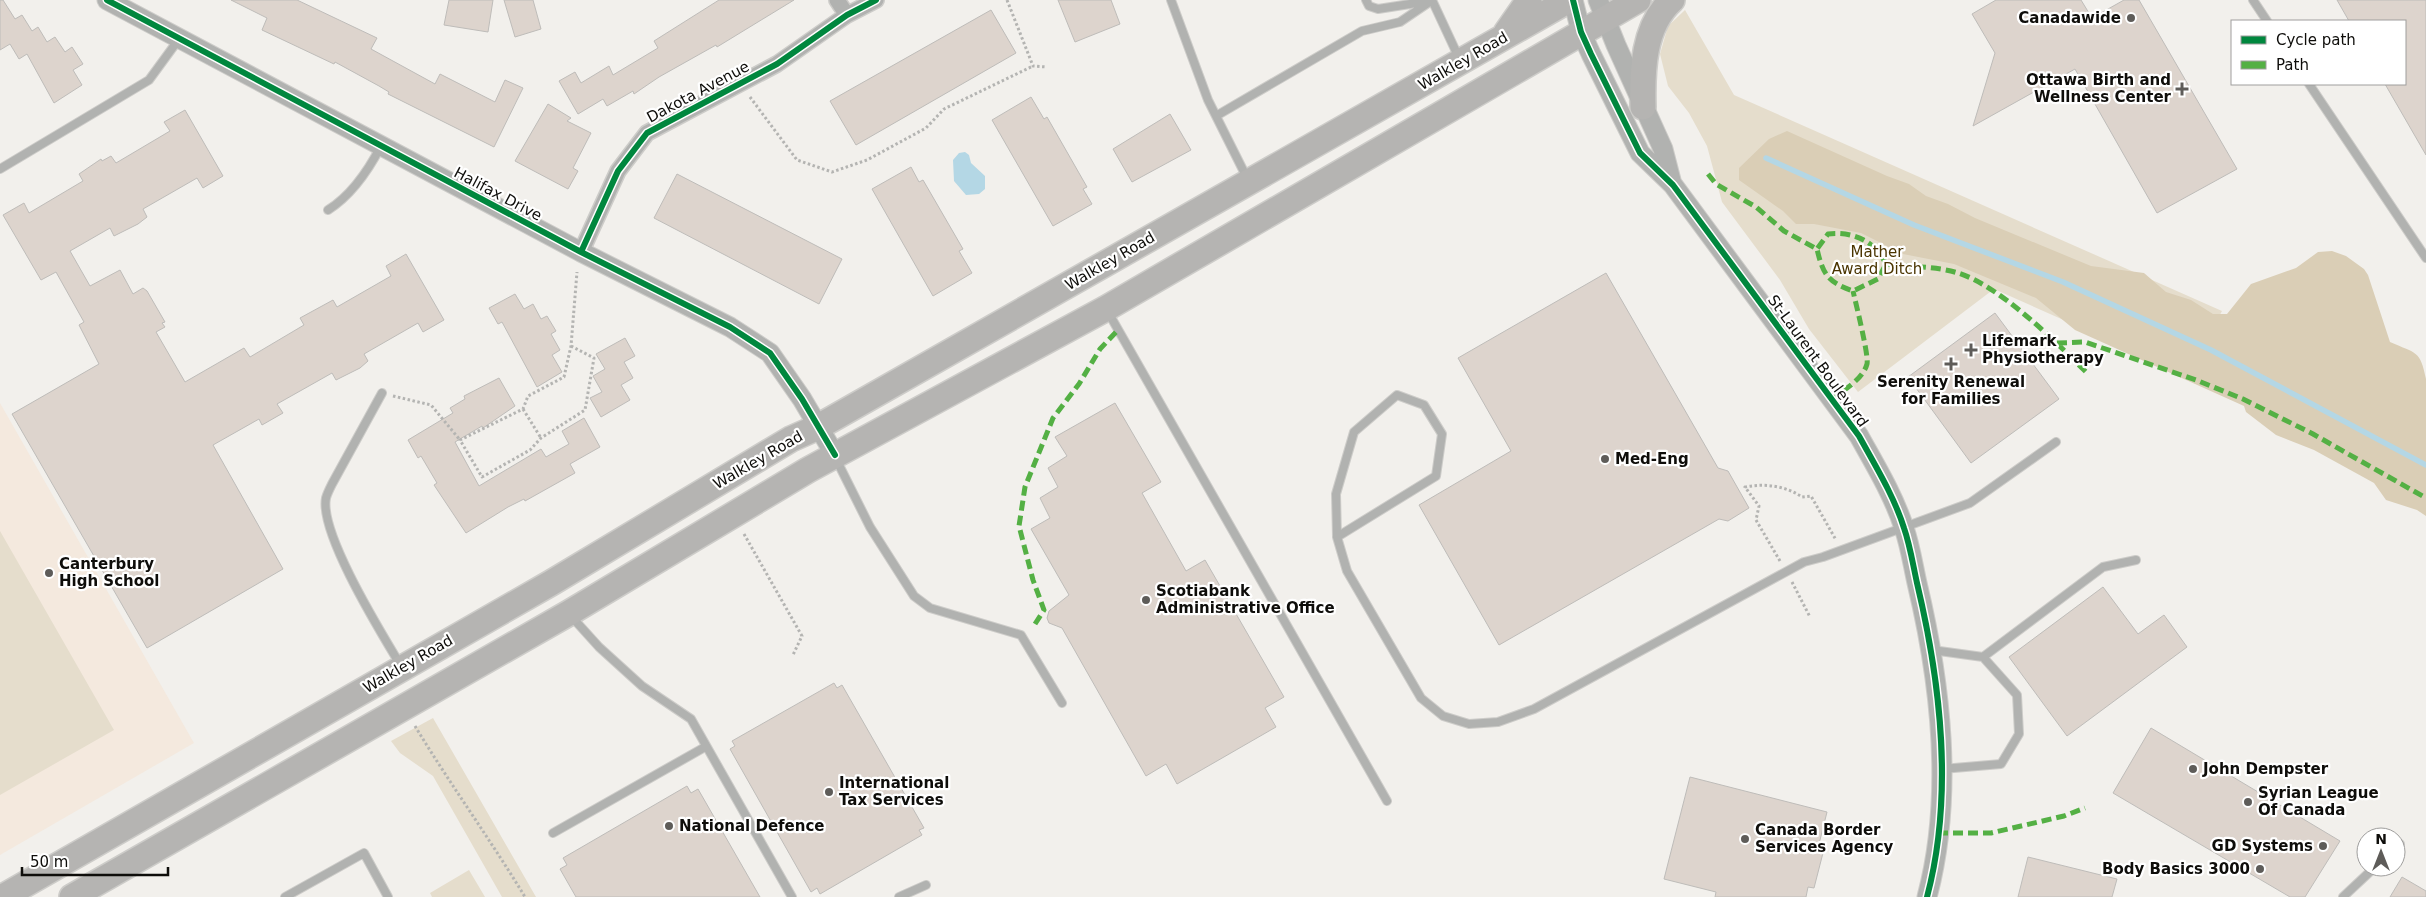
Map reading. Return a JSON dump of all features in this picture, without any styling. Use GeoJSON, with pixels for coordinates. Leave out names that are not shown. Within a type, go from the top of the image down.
{"type":"FeatureCollection","features":[{"type":"Feature","properties":{"kind":"main road"},"geometry":{"type":"LineString","coordinates":[[1501,40],[1529,0]]}},
{"type":"Feature","properties":{"kind":"main road","name":"Walkley Road"},"geometry":{"type":"LineString","coordinates":[[3,897],[551,583],[791,439],[818,427],[1461,63],[1568,0]]}},
{"type":"Feature","properties":{"kind":"main road"},"geometry":{"type":"LineString","coordinates":[[60,864],[77,896],[569,613],[835,455],[1105,308],[1279,209],[1581,32],[1602,9],[1638,0]]}},
{"type":"Feature","properties":{"kind":"main road"},"geometry":{"type":"LineString","coordinates":[[1643,107],[1643,65],[1650,38],[1655,21],[1672,0]]}},
{"type":"Feature","properties":{"kind":"main road"},"geometry":{"type":"LineString","coordinates":[[1254,180],[1279,209]]}},
{"type":"Feature","properties":{"kind":"main road"},"geometry":{"type":"LineString","coordinates":[[551,583],[569,613]]}},
{"type":"Feature","properties":{"kind":"main road"},"geometry":{"type":"LineString","coordinates":[[402,668],[413,703]]}},
{"type":"Feature","properties":{"kind":"street","name":"Halifax Drive"},"geometry":{"type":"LineString","coordinates":[[107,0],[581,252],[730,327],[770,352],[835,455]]}},
{"type":"Feature","properties":{"kind":"street"},"geometry":{"type":"LineString","coordinates":[[837,0],[847,15]]}},
{"type":"Feature","properties":{"kind":"street","name":"Dakota Avenue"},"geometry":{"type":"LineString","coordinates":[[581,252],[618,171],[647,133],[777,64],[847,15],[876,0]]}},
{"type":"Feature","properties":{"kind":"street","name":"St-Laurent Boulevard"},"geometry":{"type":"LineString","coordinates":[[1572,0],[1581,32],[1640,153],[1673,185],[1858,436],[1882,477],[1904,527],[1932,650],[1940,721],[1941,812],[1933,874],[1927,897]]}},
{"type":"Feature","properties":{"kind":"street","name":"St-Laurent Boulevard"},"geometry":{"type":"LineString","coordinates":[[1602,9],[1662,149],[1673,185]]}},
{"type":"Feature","properties":{"kind":"lane"},"geometry":{"type":"LineString","coordinates":[[1171,0],[1216,116],[1254,180]]}},
{"type":"Feature","properties":{"kind":"lane"},"geometry":{"type":"LineString","coordinates":[[1366,0],[1369,6],[1378,10],[1431,0]]}},
{"type":"Feature","properties":{"kind":"lane"},"geometry":{"type":"LineString","coordinates":[[1216,116],[1362,31],[1400,22],[1431,0]]}},
{"type":"Feature","properties":{"kind":"lane"},"geometry":{"type":"LineString","coordinates":[[1431,0],[1461,63]]}},
{"type":"Feature","properties":{"kind":"lane"},"geometry":{"type":"LineString","coordinates":[[2253,0],[2266,20]]}},
{"type":"Feature","properties":{"kind":"lane"},"geometry":{"type":"LineString","coordinates":[[0,170],[149,80],[179,38]]}},
{"type":"Feature","properties":{"kind":"lane"},"geometry":{"type":"LineString","coordinates":[[2310,85],[2426,258]]}},
{"type":"Feature","properties":{"kind":"lane"},"geometry":{"type":"LineString","coordinates":[[328,210],[344,201],[372,164],[382,145]]}},
{"type":"Feature","properties":{"kind":"lane"},"geometry":{"type":"LineString","coordinates":[[1105,308],[1387,801]]}},
{"type":"Feature","properties":{"kind":"lane"},"geometry":{"type":"LineString","coordinates":[[382,393],[332,484],[326,498],[326,512],[329,529],[362,597],[402,668]]}},
{"type":"Feature","properties":{"kind":"lane"},"geometry":{"type":"LineString","coordinates":[[1337,537],[1436,476],[1442,434],[1424,405],[1397,395],[1354,432],[1336,494],[1337,537],[1347,571],[1421,698],[1443,716],[1469,724],[1498,722],[1534,709],[1804,562],[1970,503],[2056,442]]}},
{"type":"Feature","properties":{"kind":"lane"},"geometry":{"type":"LineString","coordinates":[[835,455],[870,527],[914,596],[930,608],[1021,635],[1062,703]]}},
{"type":"Feature","properties":{"kind":"lane"},"geometry":{"type":"LineString","coordinates":[[1983,657],[2103,567],[2136,560]]}},
{"type":"Feature","properties":{"kind":"lane"},"geometry":{"type":"LineString","coordinates":[[569,613],[599,647],[642,686],[691,719],[705,747],[792,897]]}},
{"type":"Feature","properties":{"kind":"lane"},"geometry":{"type":"LineString","coordinates":[[1932,650],[1983,657],[2017,695],[2019,734],[2001,764],[1941,769]]}},
{"type":"Feature","properties":{"kind":"lane"},"geometry":{"type":"LineString","coordinates":[[553,834],[705,747]]}},
{"type":"Feature","properties":{"kind":"lane"},"geometry":{"type":"LineString","coordinates":[[285,897],[364,853],[388,897]]}},
{"type":"Feature","properties":{"kind":"lane"},"geometry":{"type":"LineString","coordinates":[[2343,897],[2365,877]]}},
{"type":"Feature","properties":{"kind":"lane"},"geometry":{"type":"LineString","coordinates":[[899,897],[926,885]]}},
{"type":"Feature","properties":{"kind":"path"},"geometry":{"type":"LineString","coordinates":[[1007,0],[1033,66]]}},
{"type":"Feature","properties":{"kind":"path"},"geometry":{"type":"LineString","coordinates":[[740,83],[797,160],[832,172],[867,160],[926,128],[944,109],[1033,66],[1047,67]]}},
{"type":"Feature","properties":{"kind":"path"},"geometry":{"type":"LineString","coordinates":[[460,440],[523,409],[528,396],[564,377],[571,346],[577,272]]}},
{"type":"Feature","properties":{"kind":"path"},"geometry":{"type":"LineString","coordinates":[[382,393],[431,405],[460,440],[482,477],[530,450],[541,438],[585,410],[594,358],[571,346]]}},
{"type":"Feature","properties":{"kind":"path"},"geometry":{"type":"LineString","coordinates":[[523,409],[541,438]]}},
{"type":"Feature","properties":{"kind":"path"},"geometry":{"type":"LineString","coordinates":[[1810,617],[1756,520],[1760,506],[1746,486],[1764,483],[1793,490],[1802,497],[1811,496],[1833,532],[1840,550]]}},
{"type":"Feature","properties":{"kind":"path"},"geometry":{"type":"LineString","coordinates":[[741,529],[802,636],[793,656]]}},
{"type":"Feature","properties":{"kind":"path"},"geometry":{"type":"LineString","coordinates":[[413,703],[454,790],[497,850],[525,897]]}},
{"type":"Feature","properties":{"kind":"shaded area"},"geometry":{"type":"Polygon","coordinates":[[[1787,131],[1909,184],[1926,196],[1948,204],[1975,218],[2091,266],[2144,273],[2166,292],[2191,300],[2213,314],[2227,314],[2251,284],[2296,268],[2318,252],[2332,251],[2346,256],[2364,269],[2368,275],[2390,342],[2412,351],[2422,363],[2426,379],[2426,516],[2417,510],[2386,500],[2374,483],[2314,450],[2276,435],[2246,412],[2244,406],[2075,330],[2036,298],[1954,264],[1903,254],[1861,233],[1814,224],[1796,224],[1783,211],[1739,180],[1739,168],[1769,139],[1787,131]]]}},
{"type":"Feature","properties":{"kind":"shaded area","name":"Canterbury High School"},"geometry":{"type":"Polygon","coordinates":[[[0,403],[194,743],[0,855],[0,403]]]}},
{"type":"Feature","properties":{"kind":"green space","name":"Mather Award Ditch"},"geometry":{"type":"Polygon","coordinates":[[[1685,10],[1734,95],[2222,311],[2212,329],[2237,397],[1994,289],[1858,392],[1809,329],[1780,280],[1722,202],[1707,146],[1689,113],[1668,86],[1660,54],[1668,26],[1685,10]]]}},
{"type":"Feature","properties":{"kind":"green space"},"geometry":{"type":"Polygon","coordinates":[[[0,531],[114,730],[0,795],[0,531]]]}},
{"type":"Feature","properties":{"kind":"green space"},"geometry":{"type":"Polygon","coordinates":[[[433,718],[536,897],[502,897],[433,776],[400,753],[391,741],[433,718]]]}},
{"type":"Feature","properties":{"kind":"green space"},"geometry":{"type":"Polygon","coordinates":[[[469,870],[485,897],[432,897],[430,893],[469,870]]]}},
{"type":"Feature","properties":{"kind":"water"},"geometry":{"type":"Polygon","coordinates":[[[965,152],[969,155],[971,163],[985,176],[985,189],[979,194],[966,195],[954,181],[953,160],[959,153],[965,152]]]}},
{"type":"Feature","properties":{"kind":"building"},"geometry":{"type":"Polygon","coordinates":[[[0,0],[3,0],[15,19],[22,15],[32,31],[38,27],[47,42],[55,37],[65,52],[72,47],[83,64],[73,70],[82,85],[54,103],[27,54],[19,59],[10,44],[0,50],[0,0]]]}},
{"type":"Feature","properties":{"kind":"building"},"geometry":{"type":"Polygon","coordinates":[[[231,0],[297,0],[377,38],[371,49],[435,84],[440,74],[495,102],[505,80],[523,88],[494,147],[388,94],[389,92],[335,62],[334,64],[262,30],[267,18],[231,0]]]}},
{"type":"Feature","properties":{"kind":"building"},"geometry":{"type":"Polygon","coordinates":[[[449,0],[493,0],[488,32],[444,25],[449,0]]]}},
{"type":"Feature","properties":{"kind":"building"},"geometry":{"type":"Polygon","coordinates":[[[504,0],[533,0],[541,29],[515,37],[504,0]]]}},
{"type":"Feature","properties":{"kind":"building"},"geometry":{"type":"Polygon","coordinates":[[[719,0],[794,0],[717,47],[716,45],[659,77],[634,94],[633,91],[607,106],[603,99],[578,114],[559,81],[575,72],[581,83],[609,66],[613,75],[658,48],[654,41],[719,0]]]}},
{"type":"Feature","properties":{"kind":"building"},"geometry":{"type":"Polygon","coordinates":[[[1058,0],[1111,0],[1120,24],[1075,42],[1058,0]]]}},
{"type":"Feature","properties":{"kind":"building"},"geometry":{"type":"Polygon","coordinates":[[[1996,0],[2081,0],[2092,18],[2124,0],[2139,0],[2237,169],[2157,213],[2075,69],[1973,126],[1995,53],[1972,14],[1996,0]]]}},
{"type":"Feature","properties":{"kind":"building"},"geometry":{"type":"Polygon","coordinates":[[[2337,0],[2426,0],[2426,155],[2386,85],[2406,85],[2406,20],[2348,20],[2337,0]]]}},
{"type":"Feature","properties":{"kind":"building"},"geometry":{"type":"Polygon","coordinates":[[[991,10],[1016,53],[856,145],[830,101],[991,10]]]}},
{"type":"Feature","properties":{"kind":"building"},"geometry":{"type":"Polygon","coordinates":[[[1031,97],[1044,119],[1047,117],[1087,187],[1083,189],[1092,204],[1053,226],[992,120],[1031,97]]]}},
{"type":"Feature","properties":{"kind":"building"},"geometry":{"type":"Polygon","coordinates":[[[548,104],[571,118],[567,121],[591,133],[573,168],[578,171],[568,189],[515,161],[548,104]]]}},
{"type":"Feature","properties":{"kind":"building"},"geometry":{"type":"Polygon","coordinates":[[[185,110],[223,176],[203,188],[197,178],[143,209],[147,217],[138,224],[114,236],[110,228],[70,251],[90,286],[120,270],[133,294],[143,288],[147,291],[165,322],[162,323],[165,327],[156,332],[185,382],[244,348],[250,357],[304,325],[300,318],[333,300],[337,307],[391,276],[386,266],[406,254],[444,320],[423,332],[418,323],[364,354],[368,361],[360,368],[336,380],[332,373],[277,404],[283,413],[262,425],[259,419],[213,445],[283,569],[147,648],[12,414],[99,364],[79,325],[84,322],[56,272],[41,280],[3,215],[24,203],[29,213],[83,181],[79,174],[101,159],[102,161],[111,156],[116,163],[170,131],[164,122],[185,110]]]}},
{"type":"Feature","properties":{"kind":"building"},"geometry":{"type":"Polygon","coordinates":[[[1170,114],[1191,150],[1132,182],[1113,149],[1170,114]]]}},
{"type":"Feature","properties":{"kind":"building"},"geometry":{"type":"Polygon","coordinates":[[[911,167],[919,182],[923,180],[963,249],[959,251],[972,273],[933,296],[872,189],[911,167]]]}},
{"type":"Feature","properties":{"kind":"building"},"geometry":{"type":"Polygon","coordinates":[[[677,174],[842,259],[819,304],[654,218],[677,174]]]}},
{"type":"Feature","properties":{"kind":"building","name":"Med-Eng"},"geometry":{"type":"Polygon","coordinates":[[[1606,273],[1718,468],[1728,471],[1749,508],[1728,521],[1719,519],[1499,645],[1419,505],[1511,451],[1458,358],[1606,273]]]}},
{"type":"Feature","properties":{"kind":"building"},"geometry":{"type":"Polygon","coordinates":[[[515,294],[524,309],[533,304],[541,319],[547,316],[556,331],[551,334],[560,350],[552,355],[562,372],[537,387],[502,322],[498,324],[489,308],[515,294]]]}},
{"type":"Feature","properties":{"kind":"building"},"geometry":{"type":"Polygon","coordinates":[[[1995,313],[2059,399],[1971,463],[1908,377],[1995,313]]]}},
{"type":"Feature","properties":{"kind":"building"},"geometry":{"type":"Polygon","coordinates":[[[625,338],[635,356],[624,362],[633,378],[621,385],[630,400],[601,417],[590,398],[602,392],[593,376],[605,369],[596,354],[625,338]]]}},
{"type":"Feature","properties":{"kind":"building"},"geometry":{"type":"Polygon","coordinates":[[[499,378],[515,406],[483,428],[482,426],[455,442],[479,486],[541,449],[546,457],[569,444],[562,431],[584,418],[600,447],[570,464],[575,473],[525,501],[524,499],[508,507],[466,533],[434,485],[437,483],[421,456],[418,458],[408,440],[453,413],[450,408],[465,399],[464,396],[499,378]]]}},
{"type":"Feature","properties":{"kind":"building","name":"Scotiabank Administrative Office"},"geometry":{"type":"Polygon","coordinates":[[[1115,403],[1161,482],[1142,493],[1186,571],[1205,560],[1284,697],[1265,708],[1276,727],[1177,784],[1166,764],[1146,776],[1062,628],[1049,623],[1047,618],[1049,611],[1069,595],[1031,529],[1050,518],[1040,498],[1058,487],[1048,468],[1067,456],[1055,437],[1115,403]]]}},
{"type":"Feature","properties":{"kind":"building"},"geometry":{"type":"Polygon","coordinates":[[[2103,587],[2138,634],[2164,615],[2187,647],[2067,736],[2009,657],[2103,587]]]}},
{"type":"Feature","properties":{"kind":"building","name":"International Tax Services"},"geometry":{"type":"Polygon","coordinates":[[[834,683],[837,688],[842,685],[924,828],[919,830],[922,835],[820,894],[817,888],[811,892],[730,749],[735,746],[732,741],[834,683]]]}},
{"type":"Feature","properties":{"kind":"building"},"geometry":{"type":"Polygon","coordinates":[[[2151,728],[2340,841],[2305,897],[2290,897],[2113,793],[2151,728]]]}},
{"type":"Feature","properties":{"kind":"building","name":"Canada Border Services Agency"},"geometry":{"type":"Polygon","coordinates":[[[1690,777],[1827,812],[1818,848],[1824,849],[1814,888],[1808,887],[1806,897],[1715,897],[1716,892],[1664,879],[1690,777]]]}},
{"type":"Feature","properties":{"kind":"building","name":"National Defence"},"geometry":{"type":"Polygon","coordinates":[[[687,786],[691,793],[698,789],[760,897],[576,897],[560,869],[567,865],[563,858],[687,786]]]}},
{"type":"Feature","properties":{"kind":"building"},"geometry":{"type":"Polygon","coordinates":[[[2028,857],[2117,879],[2112,897],[2018,897],[2028,857]]]}},
{"type":"Feature","properties":{"kind":"building"},"geometry":{"type":"Polygon","coordinates":[[[2402,877],[2426,891],[2426,897],[2390,897],[2402,877]]]}},
{"type":"Feature","properties":{"kind":"waterway"},"geometry":{"type":"LineString","coordinates":[[1766,158],[1914,225],[2063,282],[2211,350],[2426,465]]}},
{"type":"Feature","properties":{"kind":"marked path"},"geometry":{"type":"LineString","coordinates":[[1708,174],[1716,184],[1756,207],[1784,231],[1817,249],[1824,271],[1832,281],[1853,291],[1878,279],[1886,264],[1876,249],[1862,239],[1846,234],[1828,234],[1817,249]]}},
{"type":"Feature","properties":{"kind":"marked path"},"geometry":{"type":"LineString","coordinates":[[1886,264],[1941,269],[1958,273],[1974,280],[2009,302],[2087,373]]}},
{"type":"Feature","properties":{"kind":"marked path"},"geometry":{"type":"LineString","coordinates":[[1831,399],[1857,380],[1867,364],[1853,291]]}},
{"type":"Feature","properties":{"kind":"marked path"},"geometry":{"type":"LineString","coordinates":[[1035,624],[1044,610],[1033,580],[1019,526],[1025,487],[1053,418],[1079,384],[1100,349],[1118,330]]}},
{"type":"Feature","properties":{"kind":"marked path"},"geometry":{"type":"LineString","coordinates":[[2057,343],[2085,342],[2196,380],[2243,399],[2313,434],[2426,498]]}},
{"type":"Feature","properties":{"kind":"marked path"},"geometry":{"type":"LineString","coordinates":[[1938,833],[1991,833],[2064,816],[2085,808]]}},
{"type":"Feature","properties":{"kind":"cycle path"},"geometry":{"type":"LineString","coordinates":[[107,0],[581,252],[730,327],[770,353],[802,399],[835,455]]}},
{"type":"Feature","properties":{"kind":"cycle path"},"geometry":{"type":"LineString","coordinates":[[581,252],[618,171],[647,133],[777,64],[847,15],[876,0]]}},
{"type":"Feature","properties":{"kind":"cycle path"},"geometry":{"type":"LineString","coordinates":[[1573,0],[1581,32],[1640,153],[1673,185],[1859,436],[1884,481],[1900,516],[1910,548],[1925,621],[1938,700],[1941,740],[1940,819],[1927,897]]}},
{"type":"Feature","properties":{"kind":"place","name":"Canadawide"},"geometry":{"type":"Point","coordinates":[2131,18]}},
{"type":"Feature","properties":{"kind":"place","name":"Ottawa Birth and Wellness Center"},"geometry":{"type":"Point","coordinates":[2182,89]}},
{"type":"Feature","properties":{"kind":"place","name":"Lifemark Physiotherapy"},"geometry":{"type":"Point","coordinates":[1971,350]}},
{"type":"Feature","properties":{"kind":"place","name":"Serenity Renewal for Families"},"geometry":{"type":"Point","coordinates":[1951,364]}},
{"type":"Feature","properties":{"kind":"place","name":"Med-Eng"},"geometry":{"type":"Point","coordinates":[1605,459]}},
{"type":"Feature","properties":{"kind":"place","name":"Canterbury High School"},"geometry":{"type":"Point","coordinates":[49,573]}},
{"type":"Feature","properties":{"kind":"place","name":"Scotiabank Administrative Office"},"geometry":{"type":"Point","coordinates":[1146,600]}},
{"type":"Feature","properties":{"kind":"place","name":"John Dempster"},"geometry":{"type":"Point","coordinates":[2193,769]}},
{"type":"Feature","properties":{"kind":"place","name":"International Tax Services"},"geometry":{"type":"Point","coordinates":[829,792]}},
{"type":"Feature","properties":{"kind":"place","name":"Syrian League Of Canada"},"geometry":{"type":"Point","coordinates":[2248,802]}},
{"type":"Feature","properties":{"kind":"place","name":"National Defence"},"geometry":{"type":"Point","coordinates":[669,826]}},
{"type":"Feature","properties":{"kind":"place","name":"Canada Border Services Agency"},"geometry":{"type":"Point","coordinates":[1745,839]}},
{"type":"Feature","properties":{"kind":"place","name":"GD Systems"},"geometry":{"type":"Point","coordinates":[2323,846]}},
{"type":"Feature","properties":{"kind":"place","name":"Body Basics 3000"},"geometry":{"type":"Point","coordinates":[2260,869]}}]}
